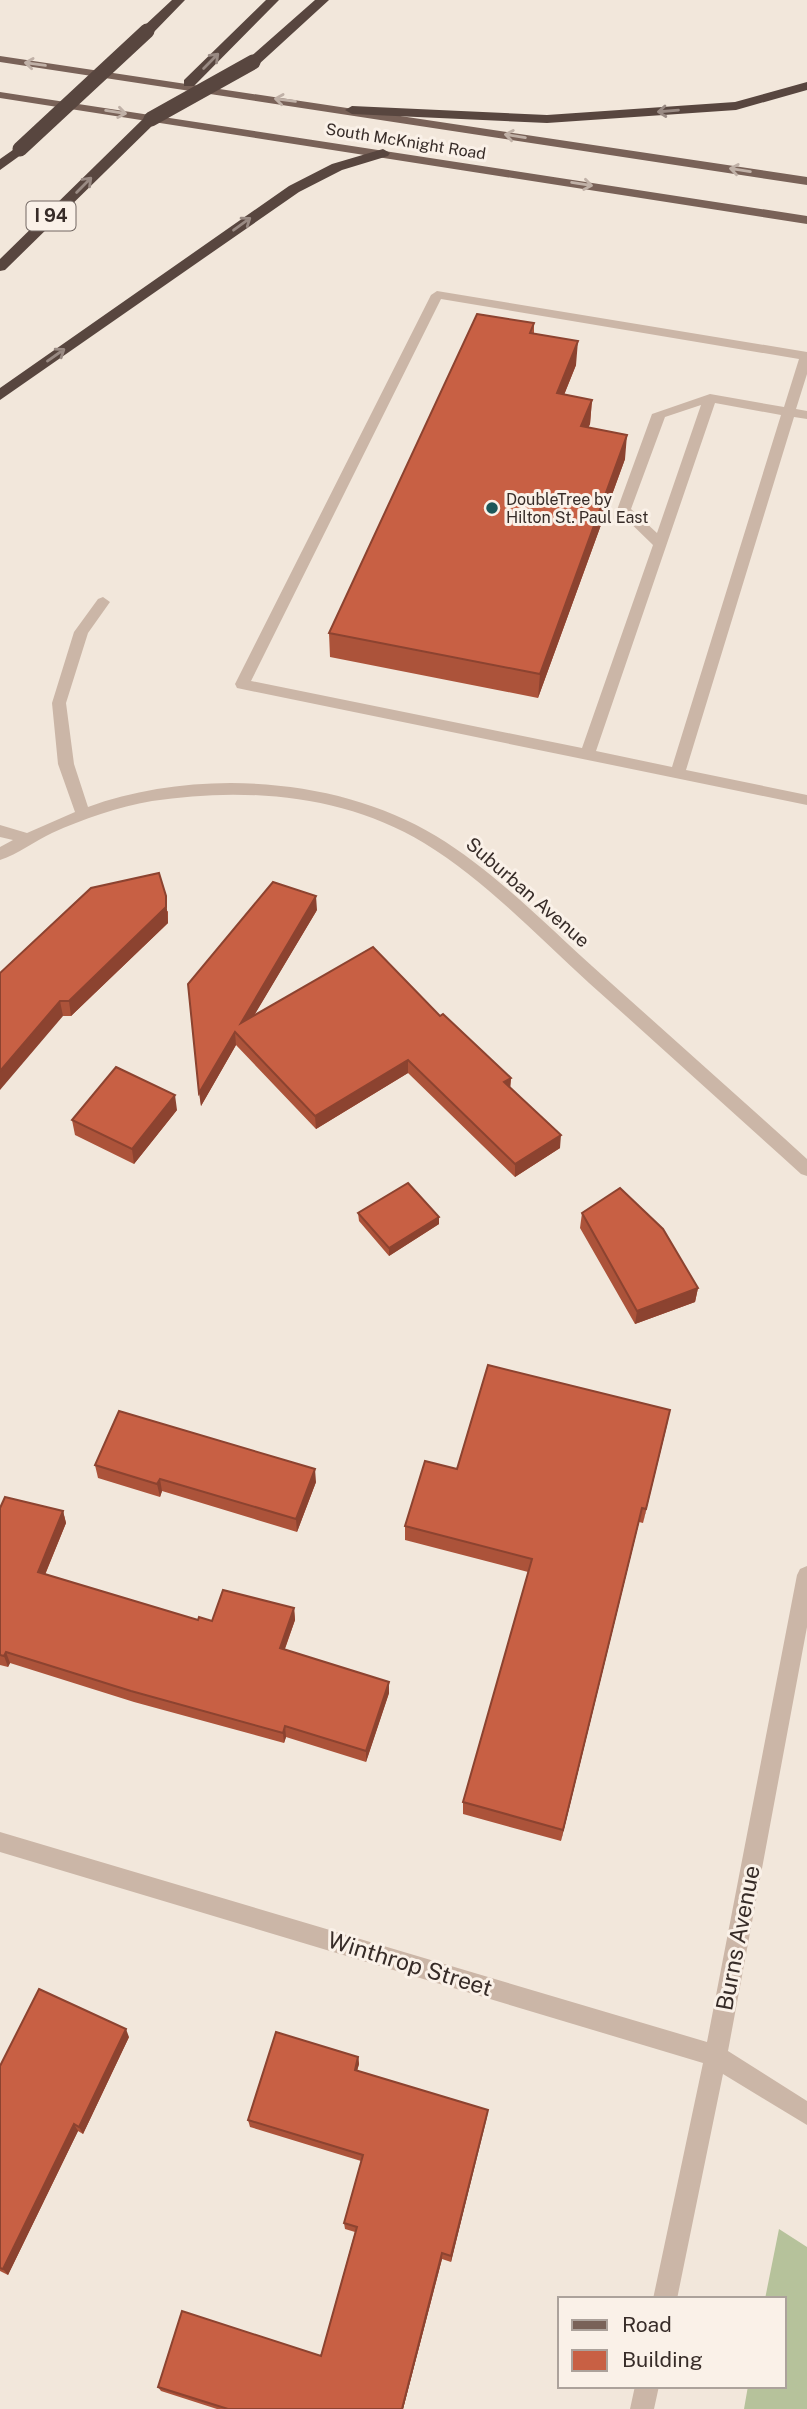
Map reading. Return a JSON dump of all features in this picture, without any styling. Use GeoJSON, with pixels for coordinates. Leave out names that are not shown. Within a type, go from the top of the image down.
{"type":"FeatureCollection","features":[{"type":"Feature","properties":{"kind":"highway"},"geometry":{"type":"LineString","coordinates":[[0,166],[179,0]]}},
{"type":"Feature","properties":{"kind":"highway","name":"I 94"},"geometry":{"type":"LineString","coordinates":[[0,267],[273,0]]}},
{"type":"Feature","properties":{"kind":"highway"},"geometry":{"type":"LineString","coordinates":[[151,119],[253,62],[323,0]]}},
{"type":"Feature","properties":{"kind":"highway"},"geometry":{"type":"LineString","coordinates":[[352,110],[547,120],[736,106],[807,86]]}},
{"type":"Feature","properties":{"kind":"highway"},"geometry":{"type":"LineString","coordinates":[[0,395],[294,189],[327,169],[357,158],[383,153]]}},
{"type":"Feature","properties":{"kind":"main road","name":"South McKnight Road"},"geometry":{"type":"LineString","coordinates":[[0,59],[352,110],[807,181]]}},
{"type":"Feature","properties":{"kind":"main road","name":"South McKnight Road"},"geometry":{"type":"LineString","coordinates":[[0,95],[807,220]]}},
{"type":"Feature","properties":{"kind":"street"},"geometry":{"type":"LineString","coordinates":[[677,774],[806,356],[437,295],[242,684],[677,774],[807,800]]}},
{"type":"Feature","properties":{"kind":"street"},"geometry":{"type":"LineString","coordinates":[[587,755],[710,398]]}},
{"type":"Feature","properties":{"kind":"street"},"geometry":{"type":"LineString","coordinates":[[660,544],[624,510],[659,414],[710,398],[807,415]]}},
{"type":"Feature","properties":{"kind":"street"},"geometry":{"type":"LineString","coordinates":[[83,814],[66,764],[59,703],[81,632],[103,602]]}},
{"type":"Feature","properties":{"kind":"street","name":"Suburban Avenue"},"geometry":{"type":"LineString","coordinates":[[0,854],[26,838],[83,814],[120,802],[186,790],[237,788],[287,791],[352,805],[411,829],[451,853],[481,876],[807,1169]]}},
{"type":"Feature","properties":{"kind":"street"},"geometry":{"type":"LineString","coordinates":[[0,831],[26,838]]}},
{"type":"Feature","properties":{"kind":"street","name":"Burns Avenue"},"geometry":{"type":"LineString","coordinates":[[665,2297],[716,2056],[807,1575]]}},
{"type":"Feature","properties":{"kind":"street","name":"Winthrop Street"},"geometry":{"type":"LineString","coordinates":[[0,1842],[716,2056],[807,2114]]}},
{"type":"Feature","properties":{"kind":"street"},"geometry":{"type":"LineString","coordinates":[[642,2409],[647,2388]]}},
{"type":"Feature","properties":{"kind":"green space"},"geometry":{"type":"Polygon","coordinates":[[[779,2229],[807,2247],[807,2409],[744,2409],[748,2388],[786,2388],[786,2297],[765,2297],[779,2229]]]}},
{"type":"Feature","properties":{"kind":"building"},"geometry":{"type":"Polygon","coordinates":[[[477,314],[534,323],[530,333],[578,341],[557,393],[592,400],[581,426],[627,435],[540,674],[329,633],[477,314]]]}},
{"type":"Feature","properties":{"kind":"building"},"geometry":{"type":"Polygon","coordinates":[[[159,873],[166,896],[166,907],[69,1001],[60,1001],[0,1071],[0,973],[91,888],[159,873]]]}},
{"type":"Feature","properties":{"kind":"building"},"geometry":{"type":"Polygon","coordinates":[[[273,882],[316,896],[241,1023],[373,947],[440,1016],[443,1014],[511,1078],[504,1082],[561,1135],[515,1164],[408,1060],[315,1116],[235,1032],[199,1093],[188,984],[273,882]]]}},
{"type":"Feature","properties":{"kind":"building"},"geometry":{"type":"Polygon","coordinates":[[[116,1067],[175,1095],[132,1149],[72,1120],[116,1067]]]}},
{"type":"Feature","properties":{"kind":"building"},"geometry":{"type":"Polygon","coordinates":[[[408,1183],[439,1217],[389,1248],[358,1213],[408,1183]]]}},
{"type":"Feature","properties":{"kind":"building"},"geometry":{"type":"Polygon","coordinates":[[[620,1188],[663,1229],[698,1288],[637,1311],[582,1213],[620,1188]]]}},
{"type":"Feature","properties":{"kind":"building"},"geometry":{"type":"Polygon","coordinates":[[[488,1365],[670,1410],[646,1509],[642,1508],[563,1830],[463,1802],[532,1559],[405,1526],[425,1461],[457,1469],[488,1365]]]}},
{"type":"Feature","properties":{"kind":"building"},"geometry":{"type":"Polygon","coordinates":[[[119,1411],[315,1469],[296,1519],[160,1479],[157,1484],[95,1465],[119,1411]]]}},
{"type":"Feature","properties":{"kind":"building"},"geometry":{"type":"Polygon","coordinates":[[[5,1497],[63,1511],[38,1572],[198,1620],[199,1617],[212,1621],[223,1590],[294,1608],[280,1648],[389,1682],[366,1751],[285,1726],[283,1733],[131,1691],[6,1652],[4,1656],[0,1655],[0,1508],[5,1497]]]}},
{"type":"Feature","properties":{"kind":"building"},"geometry":{"type":"Polygon","coordinates":[[[39,1989],[126,2029],[79,2127],[74,2124],[3,2269],[0,2268],[0,2066],[39,1989]]]}},
{"type":"Feature","properties":{"kind":"building"},"geometry":{"type":"Polygon","coordinates":[[[276,2032],[358,2057],[355,2070],[488,2110],[451,2256],[442,2253],[402,2409],[228,2409],[158,2387],[182,2311],[321,2356],[357,2227],[344,2223],[363,2155],[248,2120],[276,2032]]]}},
{"type":"Feature","properties":{"kind":"place","name":"DoubleTree by Hilton St. Paul East"},"geometry":{"type":"Point","coordinates":[492,508]}}]}
